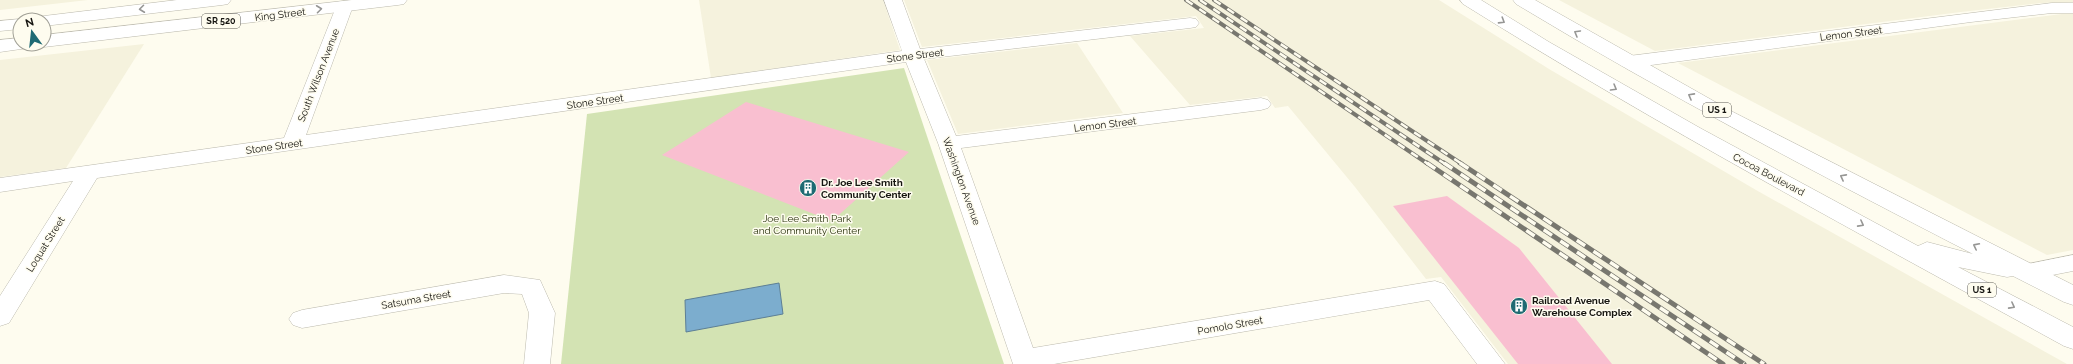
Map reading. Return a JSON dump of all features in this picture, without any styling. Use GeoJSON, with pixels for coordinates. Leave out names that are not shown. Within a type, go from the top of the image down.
{"type":"FeatureCollection","features":[{"type":"Feature","properties":{"kind":"street","name":"SR 520"},"geometry":{"type":"LineString","coordinates":[[52,20],[222,0]]}},
{"type":"Feature","properties":{"kind":"street"},"geometry":{"type":"LineString","coordinates":[[52,40],[130,23],[306,0]]}},
{"type":"Feature","properties":{"kind":"street","name":"King Street"},"geometry":{"type":"LineString","coordinates":[[52,40],[352,3],[398,0]]}},
{"type":"Feature","properties":{"kind":"street","name":"Washington Avenue"},"geometry":{"type":"LineString","coordinates":[[894,0],[913,55],[949,143],[1025,362]]}},
{"type":"Feature","properties":{"kind":"street","name":"Cocoa Boulevard"},"geometry":{"type":"LineString","coordinates":[[1469,0],[1579,68],[1691,132],[2073,339]]}},
{"type":"Feature","properties":{"kind":"street","name":"US 1"},"geometry":{"type":"LineString","coordinates":[[1522,0],[1628,62],[1740,123],[2073,296]]}},
{"type":"Feature","properties":{"kind":"street","name":"South Wilson Avenue"},"geometry":{"type":"LineString","coordinates":[[292,144],[352,3]]}},
{"type":"Feature","properties":{"kind":"street","name":"Lemon Street"},"geometry":{"type":"LineString","coordinates":[[1628,62],[2052,8],[2073,8]]}},
{"type":"Feature","properties":{"kind":"street","name":"Stone Street"},"geometry":{"type":"LineString","coordinates":[[0,185],[913,55],[1190,23]]}},
{"type":"Feature","properties":{"kind":"street"},"geometry":{"type":"LineString","coordinates":[[0,26],[12,25]]}},
{"type":"Feature","properties":{"kind":"street"},"geometry":{"type":"LineString","coordinates":[[0,46],[12,45]]}},
{"type":"Feature","properties":{"kind":"street","name":"Lemon Street"},"geometry":{"type":"LineString","coordinates":[[949,143],[1261,104]]}},
{"type":"Feature","properties":{"kind":"street","name":"Loquat Street"},"geometry":{"type":"LineString","coordinates":[[0,316],[90,172]]}},
{"type":"Feature","properties":{"kind":"street"},"geometry":{"type":"LineString","coordinates":[[1891,241],[1978,264],[2027,272],[2073,263]]}},
{"type":"Feature","properties":{"kind":"street","name":"Satsuma Street"},"geometry":{"type":"LineString","coordinates":[[302,319],[504,284],[531,286],[542,313],[537,364]]}},
{"type":"Feature","properties":{"kind":"street","name":"Pomolo Street"},"geometry":{"type":"LineString","coordinates":[[1025,362],[1436,290],[1492,364]]}},
{"type":"Feature","properties":{"kind":"shaded area"},"geometry":{"type":"Polygon","coordinates":[[[0,0],[88,0],[0,10],[0,0]]]}},
{"type":"Feature","properties":{"kind":"shaded area"},"geometry":{"type":"Polygon","coordinates":[[[699,0],[883,0],[900,50],[711,78],[699,0]]]}},
{"type":"Feature","properties":{"kind":"shaded area"},"geometry":{"type":"Polygon","coordinates":[[[904,0],[1439,0],[1549,69],[1756,190],[2067,364],[1508,364],[1441,277],[1426,279],[1355,187],[1288,106],[1275,108],[1267,96],[1190,105],[1130,36],[1204,28],[1196,16],[922,47],[904,0]]]}},
{"type":"Feature","properties":{"kind":"shaded area"},"geometry":{"type":"Polygon","coordinates":[[[1559,0],[2073,0],[2073,2],[2041,3],[1961,12],[1655,51],[1559,0]]]}},
{"type":"Feature","properties":{"kind":"shaded area"},"geometry":{"type":"Polygon","coordinates":[[[2062,14],[2073,14],[2073,250],[2047,255],[1678,63],[2062,14]]]}},
{"type":"Feature","properties":{"kind":"shaded area"},"geometry":{"type":"Polygon","coordinates":[[[1077,43],[1123,113],[958,134],[927,60],[1077,43]]]}},
{"type":"Feature","properties":{"kind":"shaded area"},"geometry":{"type":"Polygon","coordinates":[[[144,44],[66,168],[0,177],[0,60],[144,44]]]}},
{"type":"Feature","properties":{"kind":"green space","name":"Joe Lee Smith Park and Community Center"},"geometry":{"type":"Polygon","coordinates":[[[904,68],[1004,364],[561,364],[587,114],[904,68]]]}},
{"type":"Feature","properties":{"kind":"water"},"geometry":{"type":"Polygon","coordinates":[[[779,283],[783,314],[686,332],[685,300],[779,283]]]}},
{"type":"Feature","properties":{"kind":"building","name":"Dr. Joe Lee Smith Community Center"},"geometry":{"type":"Polygon","coordinates":[[[746,102],[909,152],[832,221],[662,155],[746,102]]]}},
{"type":"Feature","properties":{"kind":"building","name":"Railroad Avenue Warehouse Complex"},"geometry":{"type":"Polygon","coordinates":[[[1447,196],[1519,248],[1612,364],[1518,364],[1393,206],[1447,196]]]}},
{"type":"Feature","properties":{"kind":"railway"},"geometry":{"type":"LineString","coordinates":[[1186,0],[1428,164]]}},
{"type":"Feature","properties":{"kind":"railway"},"geometry":{"type":"LineString","coordinates":[[1200,0],[1445,164]]}},
{"type":"Feature","properties":{"kind":"railway"},"geometry":{"type":"LineString","coordinates":[[1214,0],[1462,164]]}},
{"type":"Feature","properties":{"kind":"railway"},"geometry":{"type":"LineString","coordinates":[[1427,163],[1723,364]]}},
{"type":"Feature","properties":{"kind":"railway"},"geometry":{"type":"LineString","coordinates":[[1444,163],[1744,364]]}},
{"type":"Feature","properties":{"kind":"railway"},"geometry":{"type":"LineString","coordinates":[[1460,163],[1764,364]]}},
{"type":"Feature","properties":{"kind":"place","name":"Dr. Joe Lee Smith Community Center"},"geometry":{"type":"Point","coordinates":[808,188]}},
{"type":"Feature","properties":{"kind":"place","name":"Railroad Avenue Warehouse Complex"},"geometry":{"type":"Point","coordinates":[1519,306]}}]}
